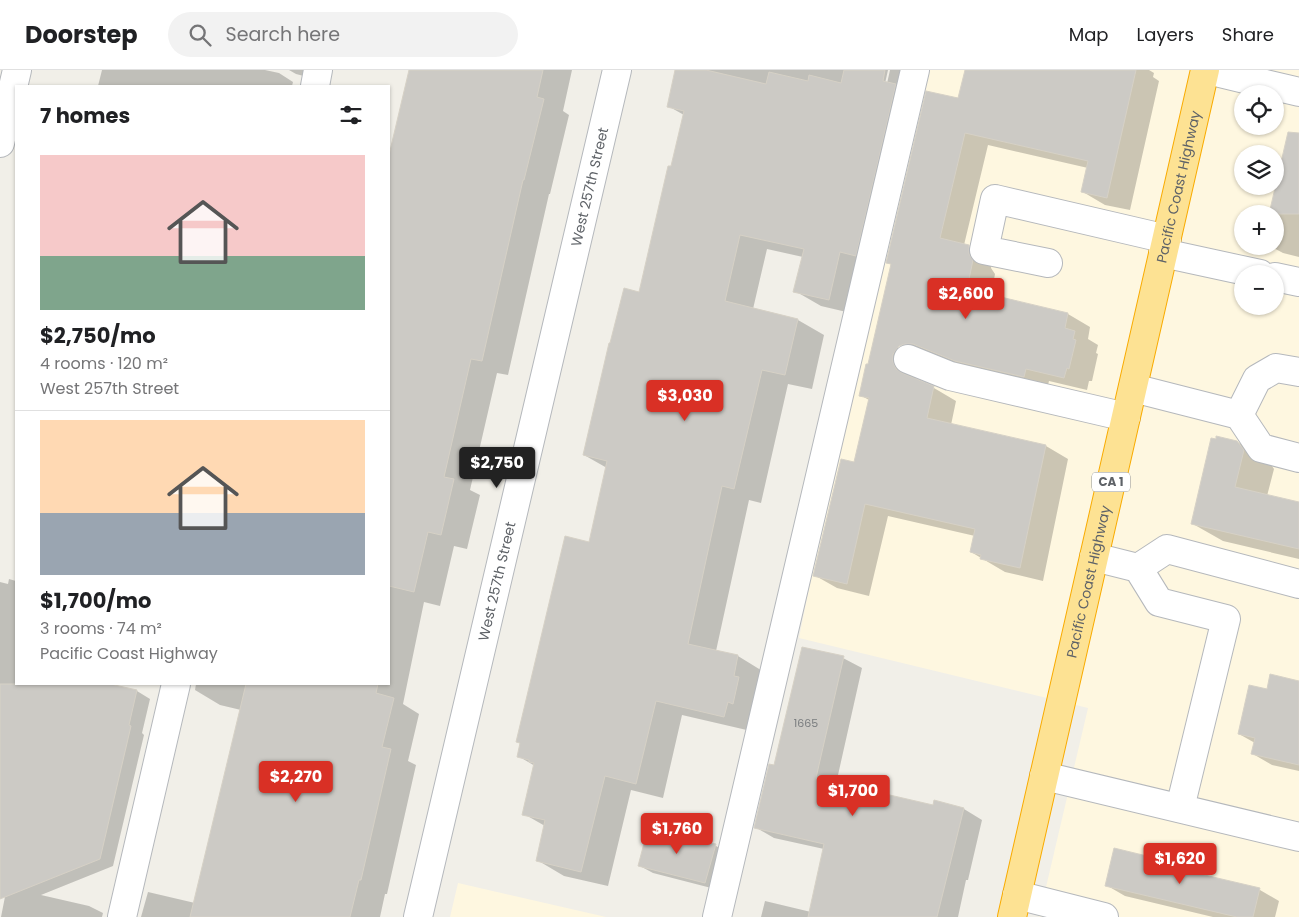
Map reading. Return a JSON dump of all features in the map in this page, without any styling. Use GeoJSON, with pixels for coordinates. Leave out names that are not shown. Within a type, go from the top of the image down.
{"type":"FeatureCollection","features":[{"type":"Feature","properties":{"kind":"highway","name":"Pacific Coast Highway"},"geometry":{"type":"LineString","coordinates":[[1014,906],[1206,70]]}},
{"type":"Feature","properties":{"kind":"street"},"geometry":{"type":"LineString","coordinates":[[0,143],[17,70]]}},
{"type":"Feature","properties":{"kind":"street"},"geometry":{"type":"LineString","coordinates":[[315,85],[318,70]]}},
{"type":"Feature","properties":{"kind":"street","name":"West 257th Street"},"geometry":{"type":"LineString","coordinates":[[418,917],[617,70]]}},
{"type":"Feature","properties":{"kind":"street"},"geometry":{"type":"LineString","coordinates":[[717,917],[915,70]]}},
{"type":"Feature","properties":{"kind":"street"},"geometry":{"type":"LineString","coordinates":[[1206,70],[1299,92]]}},
{"type":"Feature","properties":{"kind":"street"},"geometry":{"type":"LineString","coordinates":[[1048,263],[984,250],[995,199],[1234,266]]}},
{"type":"Feature","properties":{"kind":"street"},"geometry":{"type":"LineString","coordinates":[[1284,279],[1299,282]]}},
{"type":"Feature","properties":{"kind":"street"},"geometry":{"type":"LineString","coordinates":[[908,359],[950,376],[1126,417]]}},
{"type":"Feature","properties":{"kind":"street"},"geometry":{"type":"LineString","coordinates":[[1239,415],[1257,379],[1276,368],[1299,372]]}},
{"type":"Feature","properties":{"kind":"street"},"geometry":{"type":"LineString","coordinates":[[1133,388],[1239,415],[1261,448],[1299,458]]}},
{"type":"Feature","properties":{"kind":"street"},"geometry":{"type":"LineString","coordinates":[[1138,568],[1167,550],[1299,584]]}},
{"type":"Feature","properties":{"kind":"street"},"geometry":{"type":"LineString","coordinates":[[1094,557],[1138,568],[1159,602],[1226,619],[1180,808]]}},
{"type":"Feature","properties":{"kind":"street"},"geometry":{"type":"LineString","coordinates":[[122,917],[176,685]]}},
{"type":"Feature","properties":{"kind":"street"},"geometry":{"type":"LineString","coordinates":[[1044,776],[1299,837]]}},
{"type":"Feature","properties":{"kind":"street"},"geometry":{"type":"LineString","coordinates":[[1014,906],[1104,917]]}},
{"type":"Feature","properties":{"kind":"shaded area"},"geometry":{"type":"Polygon","coordinates":[[[913,70],[1299,70],[1299,917],[1039,917],[1088,708],[799,638],[913,70]]]}},
{"type":"Feature","properties":{"kind":"shaded area"},"geometry":{"type":"Polygon","coordinates":[[[458,883],[606,917],[450,917],[458,883]]]}},
{"type":"Feature","properties":{"kind":"building"},"geometry":{"type":"Polygon","coordinates":[[[409,70],[543,70],[537,97],[544,99],[523,180],[482,361],[471,359],[444,477],[454,479],[441,535],[428,532],[414,592],[390,586],[390,151],[409,70]]]}},
{"type":"Feature","properties":{"kind":"building"},"geometry":{"type":"Polygon","coordinates":[[[675,70],[706,70],[766,84],[769,72],[808,81],[809,75],[841,83],[844,70],[885,70],[883,81],[896,84],[856,256],[840,252],[829,300],[793,292],[804,249],[740,235],[725,301],[798,319],[785,375],[762,370],[734,489],[722,486],[688,644],[738,655],[734,676],[739,677],[733,704],[728,702],[724,717],[656,701],[636,784],[605,776],[581,872],[536,861],[545,820],[522,815],[534,763],[517,757],[520,743],[516,742],[565,536],[589,542],[607,461],[583,455],[624,288],[639,292],[668,166],[671,166],[684,111],[667,107],[675,70]]]}},
{"type":"Feature","properties":{"kind":"building"},"geometry":{"type":"Polygon","coordinates":[[[965,70],[1136,70],[1107,198],[1081,192],[1088,161],[965,133],[940,238],[969,245],[969,254],[973,260],[967,289],[1068,313],[1065,328],[1075,331],[1073,339],[1076,340],[1069,369],[1067,368],[1064,378],[1026,369],[1024,377],[955,361],[913,344],[899,346],[893,354],[893,362],[896,369],[934,386],[927,418],[1046,445],[1020,568],[980,559],[981,555],[970,552],[975,529],[865,504],[847,584],[813,576],[841,459],[854,462],[869,398],[859,396],[891,264],[886,263],[926,91],[958,98],[965,70]]]}},
{"type":"Feature","properties":{"kind":"building"},"geometry":{"type":"Polygon","coordinates":[[[1288,132],[1299,133],[1299,214],[1284,214],[1284,205],[1271,205],[1273,195],[1284,195],[1284,149],[1288,132]]]}},
{"type":"Feature","properties":{"kind":"building"},"geometry":{"type":"Polygon","coordinates":[[[1216,436],[1237,441],[1244,450],[1235,487],[1299,502],[1299,549],[1191,524],[1211,438],[1216,439],[1216,436]]]}},
{"type":"Feature","properties":{"kind":"building"},"geometry":{"type":"Polygon","coordinates":[[[802,647],[844,656],[816,778],[933,805],[934,800],[964,808],[937,917],[808,917],[824,844],[754,828],[769,764],[774,765],[802,647]]]}},
{"type":"Feature","properties":{"kind":"building"},"geometry":{"type":"Polygon","coordinates":[[[1270,674],[1299,681],[1299,765],[1251,754],[1255,738],[1238,734],[1249,685],[1267,689],[1270,674]]]}},
{"type":"Feature","properties":{"kind":"building"},"geometry":{"type":"Polygon","coordinates":[[[0,684],[114,685],[137,690],[129,725],[131,726],[100,859],[0,899],[0,684]]]}},
{"type":"Feature","properties":{"kind":"building"},"geometry":{"type":"Polygon","coordinates":[[[246,685],[378,685],[376,693],[394,698],[382,747],[391,749],[361,880],[359,880],[350,917],[190,917],[246,685]]]}},
{"type":"Feature","properties":{"kind":"building"},"geometry":{"type":"Polygon","coordinates":[[[648,828],[716,844],[705,883],[638,866],[648,828]]]}},
{"type":"Feature","properties":{"kind":"building"},"geometry":{"type":"Polygon","coordinates":[[[1114,848],[1184,865],[1183,870],[1260,888],[1253,917],[1237,917],[1105,886],[1114,848]]]}}]}
